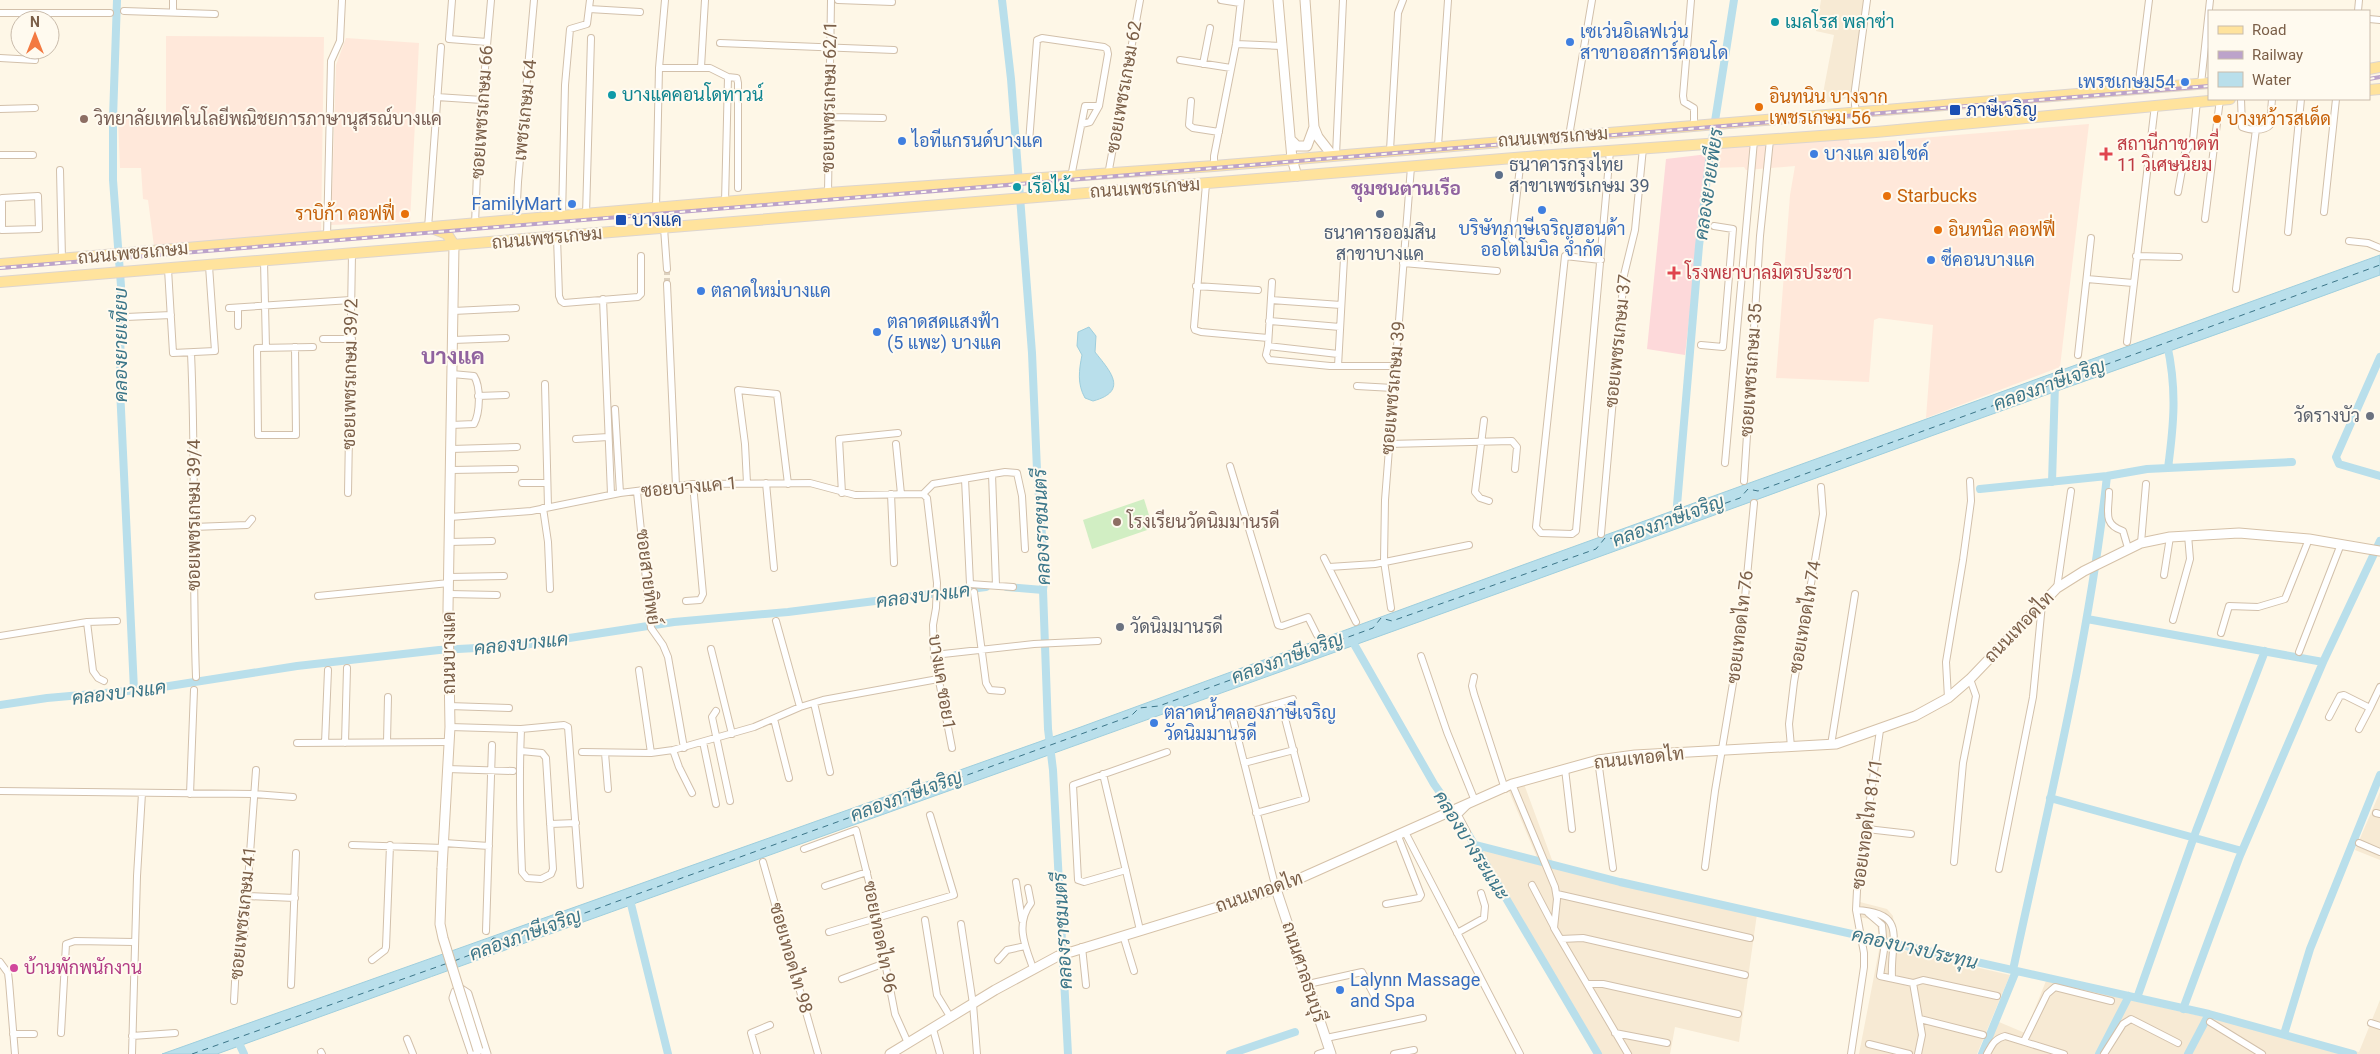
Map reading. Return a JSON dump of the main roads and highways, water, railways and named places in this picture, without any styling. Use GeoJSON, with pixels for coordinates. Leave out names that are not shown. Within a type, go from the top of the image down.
{"type":"FeatureCollection","features":[{"type":"Feature","properties":{"kind":"main road"},"geometry":{"type":"LineString","coordinates":[[1278,0],[1292,159],[1297,176]]}},
{"type":"Feature","properties":{"kind":"main road"},"geometry":{"type":"LineString","coordinates":[[1305,0],[1314,127],[1318,137],[1334,155]]}},
{"type":"Feature","properties":{"kind":"main road","name":"ถนนเพชรเกษม"},"geometry":{"type":"LineString","coordinates":[[0,264],[828,193],[1071,178],[1438,146],[2205,84]]}},
{"type":"Feature","properties":{"kind":"main road","name":"ถนนเพชรเกษม"},"geometry":{"type":"LineString","coordinates":[[0,282],[1523,157],[1770,140],[2078,114],[2208,100]]}},
{"type":"Feature","properties":{"kind":"main road"},"geometry":{"type":"LineString","coordinates":[[1290,139],[1298,146],[1307,146],[1314,127]]}},
{"type":"Feature","properties":{"kind":"main road"},"geometry":{"type":"LineString","coordinates":[[1538,138],[1534,149],[1538,156]]}},
{"type":"Feature","properties":{"kind":"main road"},"geometry":{"type":"LineString","coordinates":[[1521,140],[1531,149],[1530,154],[1523,157]]}},
{"type":"Feature","properties":{"kind":"main road"},"geometry":{"type":"LineString","coordinates":[[428,228],[443,232],[454,245]]}},
{"type":"Feature","properties":{"kind":"main road","name":"ถนนบางแค"},"geometry":{"type":"LineString","coordinates":[[454,245],[448,643],[450,728],[440,924],[479,1053]]}},
{"type":"Feature","properties":{"kind":"main road","name":"ถนนเทอดไท"},"geometry":{"type":"LineString","coordinates":[[890,1054],[904,1048],[1033,968],[1058,956],[1082,947],[1276,889],[1508,786],[1598,760],[1635,755],[1831,745],[1880,730],[1922,713],[1948,698],[1970,679],[2057,588],[2084,570],[2141,543],[2170,537],[2239,532],[2309,539],[2378,551]]}},
{"type":"Feature","properties":{"kind":"main road","name":"ถนนศาลธนบุรี"},"geometry":{"type":"LineString","coordinates":[[1276,889],[1331,1052]]}},
{"type":"Feature","properties":{"kind":"main road"},"geometry":{"type":"LineString","coordinates":[[461,990],[467,994],[479,1053],[454,998],[456,992],[461,990]]}},
{"type":"Feature","properties":{"kind":"water","name":"คลองภาษีเจริญ"},"geometry":{"type":"Polygon","coordinates":[[[2380,255],[2380,275],[2269,316],[217,1054],[162,1054],[1078,728],[2380,255]]]}},
{"type":"Feature","properties":{"kind":"water"},"geometry":{"type":"Polygon","coordinates":[[[1089,327],[1096,336],[1095,352],[1110,373],[1114,386],[1111,392],[1104,397],[1093,401],[1085,398],[1082,393],[1080,372],[1082,355],[1077,346],[1078,332],[1089,327]]]}},
{"type":"Feature","properties":{"kind":"waterway","name":"คลองยายเทียบ"},"geometry":{"type":"LineString","coordinates":[[117,0],[113,180],[121,286],[120,388],[134,690]]}},
{"type":"Feature","properties":{"kind":"waterway","name":"คลองราชมนตรี"},"geometry":{"type":"LineString","coordinates":[[1002,0],[1011,79],[1032,353],[1037,470],[1045,575],[1043,590],[1048,729],[1053,770],[1068,1054]]}},
{"type":"Feature","properties":{"kind":"waterway","name":"คลองยายเพียร"},"geometry":{"type":"LineString","coordinates":[[1676,517],[1699,246],[1710,153],[1734,0]]}},
{"type":"Feature","properties":{"kind":"waterway"},"geometry":{"type":"LineString","coordinates":[[2167,344],[2174,406],[2168,468]]}},
{"type":"Feature","properties":{"kind":"waterway"},"geometry":{"type":"LineString","coordinates":[[2380,357],[2336,457],[2339,464],[2380,476]]}},
{"type":"Feature","properties":{"kind":"waterway","name":"คลองภาษีเจริญ"},"geometry":{"type":"LineString","coordinates":[[2052,482],[2055,384]]}},
{"type":"Feature","properties":{"kind":"waterway"},"geometry":{"type":"LineString","coordinates":[[1980,489],[2107,476],[2147,469],[2292,462]]}},
{"type":"Feature","properties":{"kind":"waterway"},"geometry":{"type":"LineString","coordinates":[[2013,970],[2079,662],[2090,601],[2107,476]]}},
{"type":"Feature","properties":{"kind":"waterway"},"geometry":{"type":"LineString","coordinates":[[2183,1009],[2239,858],[2324,660],[2380,541]]}},
{"type":"Feature","properties":{"kind":"waterway","name":"คลองบางแค"},"geometry":{"type":"LineString","coordinates":[[0,705],[47,698],[150,689],[297,666],[439,650],[517,646],[674,622],[788,612],[986,587]]}},
{"type":"Feature","properties":{"kind":"waterway","name":"คลองบางแค"},"geometry":{"type":"LineString","coordinates":[[1007,587],[1043,590]]}},
{"type":"Feature","properties":{"kind":"waterway"},"geometry":{"type":"LineString","coordinates":[[2087,619],[2323,662]]}},
{"type":"Feature","properties":{"kind":"waterway","name":"คลองบางระแนะ"},"geometry":{"type":"LineString","coordinates":[[1350,637],[1434,784],[1455,814]]}},
{"type":"Feature","properties":{"kind":"waterway"},"geometry":{"type":"LineString","coordinates":[[2137,998],[2196,831],[2265,651]]}},
{"type":"Feature","properties":{"kind":"waterway"},"geometry":{"type":"LineString","coordinates":[[2285,1031],[2310,949],[2380,775]]}},
{"type":"Feature","properties":{"kind":"waterway"},"geometry":{"type":"LineString","coordinates":[[2050,798],[2242,851]]}},
{"type":"Feature","properties":{"kind":"waterway","name":"คลองบางระแนะ"},"geometry":{"type":"LineString","coordinates":[[1464,827],[1598,1054]]}},
{"type":"Feature","properties":{"kind":"waterway","name":"คลองบางประทุน"},"geometry":{"type":"LineString","coordinates":[[1476,845],[1620,882],[2209,1014],[2353,1054]]}},
{"type":"Feature","properties":{"kind":"waterway"},"geometry":{"type":"LineString","coordinates":[[629,896],[668,1054]]}},
{"type":"Feature","properties":{"kind":"waterway"},"geometry":{"type":"LineString","coordinates":[[1982,1054],[2016,971]]}},
{"type":"Feature","properties":{"kind":"waterway"},"geometry":{"type":"LineString","coordinates":[[2099,1054],[2129,996]]}},
{"type":"Feature","properties":{"kind":"waterway"},"geometry":{"type":"LineString","coordinates":[[2188,1054],[2209,1014]]}},
{"type":"Feature","properties":{"kind":"waterway"},"geometry":{"type":"LineString","coordinates":[[1230,1054],[1295,1032]]}},
{"type":"Feature","properties":{"kind":"waterway"},"geometry":{"type":"LineString","coordinates":[[237,1039],[244,1054]]}},
{"type":"Feature","properties":{"kind":"tunnel"},"geometry":{"type":"LineString","coordinates":[[667,269],[667,284]]}},
{"type":"Feature","properties":{"kind":"railway"},"geometry":{"type":"LineString","coordinates":[[2370,79],[2380,77]]}},
{"type":"Feature","properties":{"kind":"railway"},"geometry":{"type":"LineString","coordinates":[[0,268],[2208,86]]}},
{"type":"Feature","properties":{"kind":"place","name":"เมลโรส พลาซ่า"},"geometry":{"type":"Point","coordinates":[1775,22]}},
{"type":"Feature","properties":{"kind":"place","name":"เซเว่นอิเลฟเว่น สาขาออสการ์คอนโด"},"geometry":{"type":"Point","coordinates":[1570,42]}},
{"type":"Feature","properties":{"kind":"place","name":"เพรชเกษม54"},"geometry":{"type":"Point","coordinates":[2185,82]}},
{"type":"Feature","properties":{"kind":"place","name":"บางแคคอนโดทาวน์"},"geometry":{"type":"Point","coordinates":[612,95]}},
{"type":"Feature","properties":{"kind":"place","name":"อินทนิน บางจาก เพชรเกษม 56"},"geometry":{"type":"Point","coordinates":[1759,107]}},
{"type":"Feature","properties":{"kind":"place","name":"ภาษีเจริญ"},"geometry":{"type":"Point","coordinates":[1955,110]}},
{"type":"Feature","properties":{"kind":"place","name":"วิทยาลัยเทคโนโลยีพณิชยการภาษานุสรณ์บางแค"},"geometry":{"type":"Point","coordinates":[84,119]}},
{"type":"Feature","properties":{"kind":"place","name":"บางหว้ารสเด็ด"},"geometry":{"type":"Point","coordinates":[2217,119]}},
{"type":"Feature","properties":{"kind":"place","name":"ไอทีแกรนด์บางแค"},"geometry":{"type":"Point","coordinates":[902,141]}},
{"type":"Feature","properties":{"kind":"place","name":"บางแค มอไซค์"},"geometry":{"type":"Point","coordinates":[1814,154]}},
{"type":"Feature","properties":{"kind":"place","name":"สถานีกาชาดที่ 11 วิเศษนิยม"},"geometry":{"type":"Point","coordinates":[2106,154]}},
{"type":"Feature","properties":{"kind":"place","name":"ธนาคารกรุงไทย สาขาเพชรเกษม 39"},"geometry":{"type":"Point","coordinates":[1499,175]}},
{"type":"Feature","properties":{"kind":"place","name":"เรือไม้"},"geometry":{"type":"Point","coordinates":[1017,187]}},
{"type":"Feature","properties":{"kind":"place","name":"Starbucks"},"geometry":{"type":"Point","coordinates":[1887,196]}},
{"type":"Feature","properties":{"kind":"place","name":"FamilyMart"},"geometry":{"type":"Point","coordinates":[572,204]}},
{"type":"Feature","properties":{"kind":"place","name":"บริษัทภาษีเจริญฮอนด้า ออโตโมบิล จำกัด"},"geometry":{"type":"Point","coordinates":[1542,210]}},
{"type":"Feature","properties":{"kind":"place","name":"ราบิก้า คอฟฟี่"},"geometry":{"type":"Point","coordinates":[405,214]}},
{"type":"Feature","properties":{"kind":"place","name":"ธนาคารออมสิน สาขาบางแค"},"geometry":{"type":"Point","coordinates":[1380,214]}},
{"type":"Feature","properties":{"kind":"place","name":"บางแค"},"geometry":{"type":"Point","coordinates":[621,220]}},
{"type":"Feature","properties":{"kind":"place","name":"อินทนิล คอฟฟี่"},"geometry":{"type":"Point","coordinates":[1938,230]}},
{"type":"Feature","properties":{"kind":"place","name":"ซีคอนบางแค"},"geometry":{"type":"Point","coordinates":[1931,260]}},
{"type":"Feature","properties":{"kind":"place","name":"โรงพยาบาลมิตรประชา"},"geometry":{"type":"Point","coordinates":[1674,273]}},
{"type":"Feature","properties":{"kind":"place","name":"ตลาดใหม่บางแค"},"geometry":{"type":"Point","coordinates":[701,291]}},
{"type":"Feature","properties":{"kind":"place","name":"ตลาดสดแสงฟ้า (5 แพะ) บางแค"},"geometry":{"type":"Point","coordinates":[877,332]}},
{"type":"Feature","properties":{"kind":"place","name":"วัดรางบัว"},"geometry":{"type":"Point","coordinates":[2370,416]}},
{"type":"Feature","properties":{"kind":"place","name":"โรงเรียนวัดนิมมานรดี"},"geometry":{"type":"Point","coordinates":[1117,522]}},
{"type":"Feature","properties":{"kind":"place","name":"วัดนิมมานรดี"},"geometry":{"type":"Point","coordinates":[1120,627]}},
{"type":"Feature","properties":{"kind":"place","name":"ตลาดน้ำคลองภาษีเจริญ วัดนิมมานรดี"},"geometry":{"type":"Point","coordinates":[1154,723]}},
{"type":"Feature","properties":{"kind":"place","name":"บ้านพักพนักงาน"},"geometry":{"type":"Point","coordinates":[14,968]}},
{"type":"Feature","properties":{"kind":"place","name":"Lalynn Massage and Spa"},"geometry":{"type":"Point","coordinates":[1340,990]}},
{"type":"Feature","properties":{"kind":"district","name":"ชุมชนตานเรือ"},"geometry":{"type":"Point","coordinates":[1406,188]}},
{"type":"Feature","properties":{"kind":"district","name":"บางแค"},"geometry":{"type":"Point","coordinates":[453,356]}}]}
